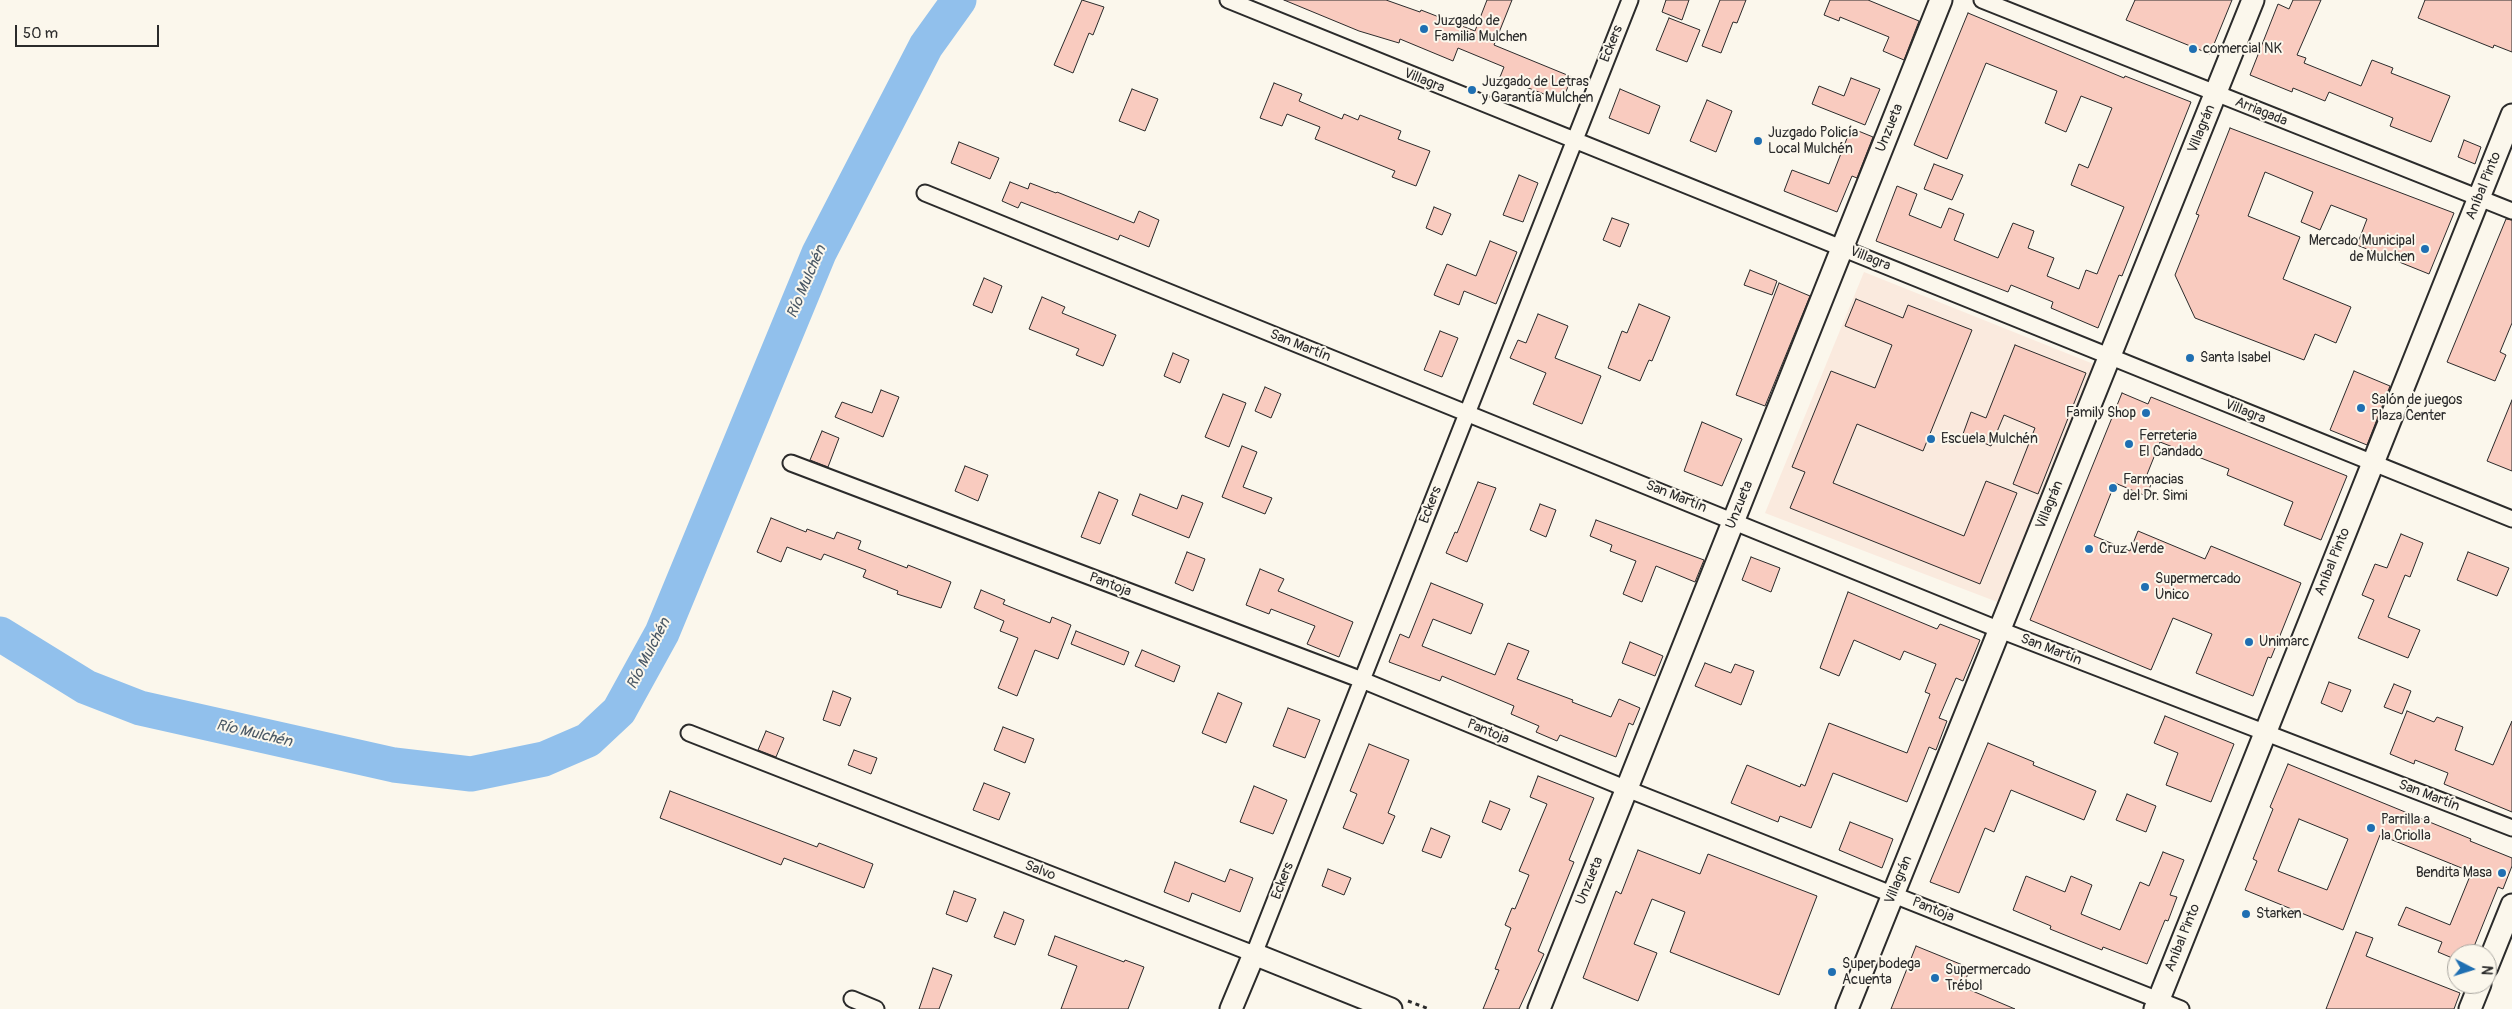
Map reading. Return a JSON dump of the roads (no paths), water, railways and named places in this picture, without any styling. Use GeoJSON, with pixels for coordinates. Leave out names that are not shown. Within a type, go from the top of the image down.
{"type":"FeatureCollection","features":[{"type":"Feature","properties":{"kind":"main road","name":"Unzueta"},"geometry":{"type":"LineString","coordinates":[[1539,1009],[1942,0]]}},
{"type":"Feature","properties":{"kind":"main road","name":"Villagrán"},"geometry":{"type":"LineString","coordinates":[[1847,1009],[2253,0]]}},
{"type":"Feature","properties":{"kind":"main road","name":"Aníbal Pinto"},"geometry":{"type":"LineString","coordinates":[[2156,1004],[2512,116]]}},
{"type":"Feature","properties":{"kind":"main road"},"geometry":{"type":"LineString","coordinates":[[2496,944],[2512,905]]}},
{"type":"Feature","properties":{"kind":"main road","name":"Eckers"},"geometry":{"type":"LineString","coordinates":[[1231,1009],[1254,954]]}},
{"type":"Feature","properties":{"kind":"main road","name":"Salvo"},"geometry":{"type":"LineString","coordinates":[[1254,954],[1392,1009]]}},
{"type":"Feature","properties":{"kind":"main road"},"geometry":{"type":"LineString","coordinates":[[2470,1009],[2476,994]]}},
{"type":"Feature","properties":{"kind":"street","name":"Villagra"},"geometry":{"type":"LineString","coordinates":[[1228,0],[2512,519]]}},
{"type":"Feature","properties":{"kind":"street","name":"Eckers"},"geometry":{"type":"LineString","coordinates":[[1254,954],[1630,0]]}},
{"type":"Feature","properties":{"kind":"street","name":"Arriagada"},"geometry":{"type":"LineString","coordinates":[[1982,0],[2512,211]]}},
{"type":"Feature","properties":{"kind":"street","name":"San Martín"},"geometry":{"type":"LineString","coordinates":[[925,194],[1734,520],[2000,630],[2512,828]]}},
{"type":"Feature","properties":{"kind":"street","name":"Pantoja"},"geometry":{"type":"LineString","coordinates":[[790,463],[1362,680],[1627,789],[1893,894],[2156,1004],[2181,1009]]}},
{"type":"Feature","properties":{"kind":"street","name":"Salvo"},"geometry":{"type":"LineString","coordinates":[[689,733],[1254,954]]}},
{"type":"Feature","properties":{"kind":"street"},"geometry":{"type":"LineString","coordinates":[[852,1000],[876,1009]]}},
{"type":"Feature","properties":{"kind":"waterway","name":"Río Mulchén"},"geometry":{"type":"LineString","coordinates":[[0,634],[86,687],[140,708],[394,765],[471,774],[544,759],[588,740],[619,711],[662,633],[819,253],[926,46],[959,0]]}},
{"type":"Feature","properties":{"kind":"place","name":"Juzgado de Familia Mulchen"},"geometry":{"type":"Point","coordinates":[1424,29]}},
{"type":"Feature","properties":{"kind":"place","name":"comercial NK"},"geometry":{"type":"Point","coordinates":[2193,49]}},
{"type":"Feature","properties":{"kind":"place","name":"Juzgado de Letras y Garantía Mulchen"},"geometry":{"type":"Point","coordinates":[1472,90]}},
{"type":"Feature","properties":{"kind":"place","name":"Juzgado Policía Local Mulchén"},"geometry":{"type":"Point","coordinates":[1758,141]}},
{"type":"Feature","properties":{"kind":"place","name":"Mercado Municipal de Mulchen"},"geometry":{"type":"Point","coordinates":[2425,249]}},
{"type":"Feature","properties":{"kind":"place","name":"Santa Isabel"},"geometry":{"type":"Point","coordinates":[2190,358]}},
{"type":"Feature","properties":{"kind":"place","name":"Salón de juegos Plaza Center"},"geometry":{"type":"Point","coordinates":[2361,408]}},
{"type":"Feature","properties":{"kind":"place","name":"Family Shop"},"geometry":{"type":"Point","coordinates":[2146,413]}},
{"type":"Feature","properties":{"kind":"place","name":"Escuela Mulchén"},"geometry":{"type":"Point","coordinates":[1931,439]}},
{"type":"Feature","properties":{"kind":"place","name":"Ferreteria El Candado"},"geometry":{"type":"Point","coordinates":[2129,444]}},
{"type":"Feature","properties":{"kind":"place","name":"Farmacias del Dr. Simi"},"geometry":{"type":"Point","coordinates":[2113,488]}},
{"type":"Feature","properties":{"kind":"place","name":"Cruz Verde"},"geometry":{"type":"Point","coordinates":[2089,549]}},
{"type":"Feature","properties":{"kind":"place","name":"Supermercado Unico"},"geometry":{"type":"Point","coordinates":[2145,587]}},
{"type":"Feature","properties":{"kind":"place","name":"Unimarc"},"geometry":{"type":"Point","coordinates":[2249,642]}},
{"type":"Feature","properties":{"kind":"place","name":"Parrilla a la Criolla"},"geometry":{"type":"Point","coordinates":[2371,828]}},
{"type":"Feature","properties":{"kind":"place","name":"Bendita Masa"},"geometry":{"type":"Point","coordinates":[2502,873]}},
{"type":"Feature","properties":{"kind":"place","name":"Starken"},"geometry":{"type":"Point","coordinates":[2246,914]}},
{"type":"Feature","properties":{"kind":"place","name":"Super bodega Acuenta"},"geometry":{"type":"Point","coordinates":[1832,972]}},
{"type":"Feature","properties":{"kind":"place","name":"Supermercado Trébol"},"geometry":{"type":"Point","coordinates":[1935,978]}}]}
